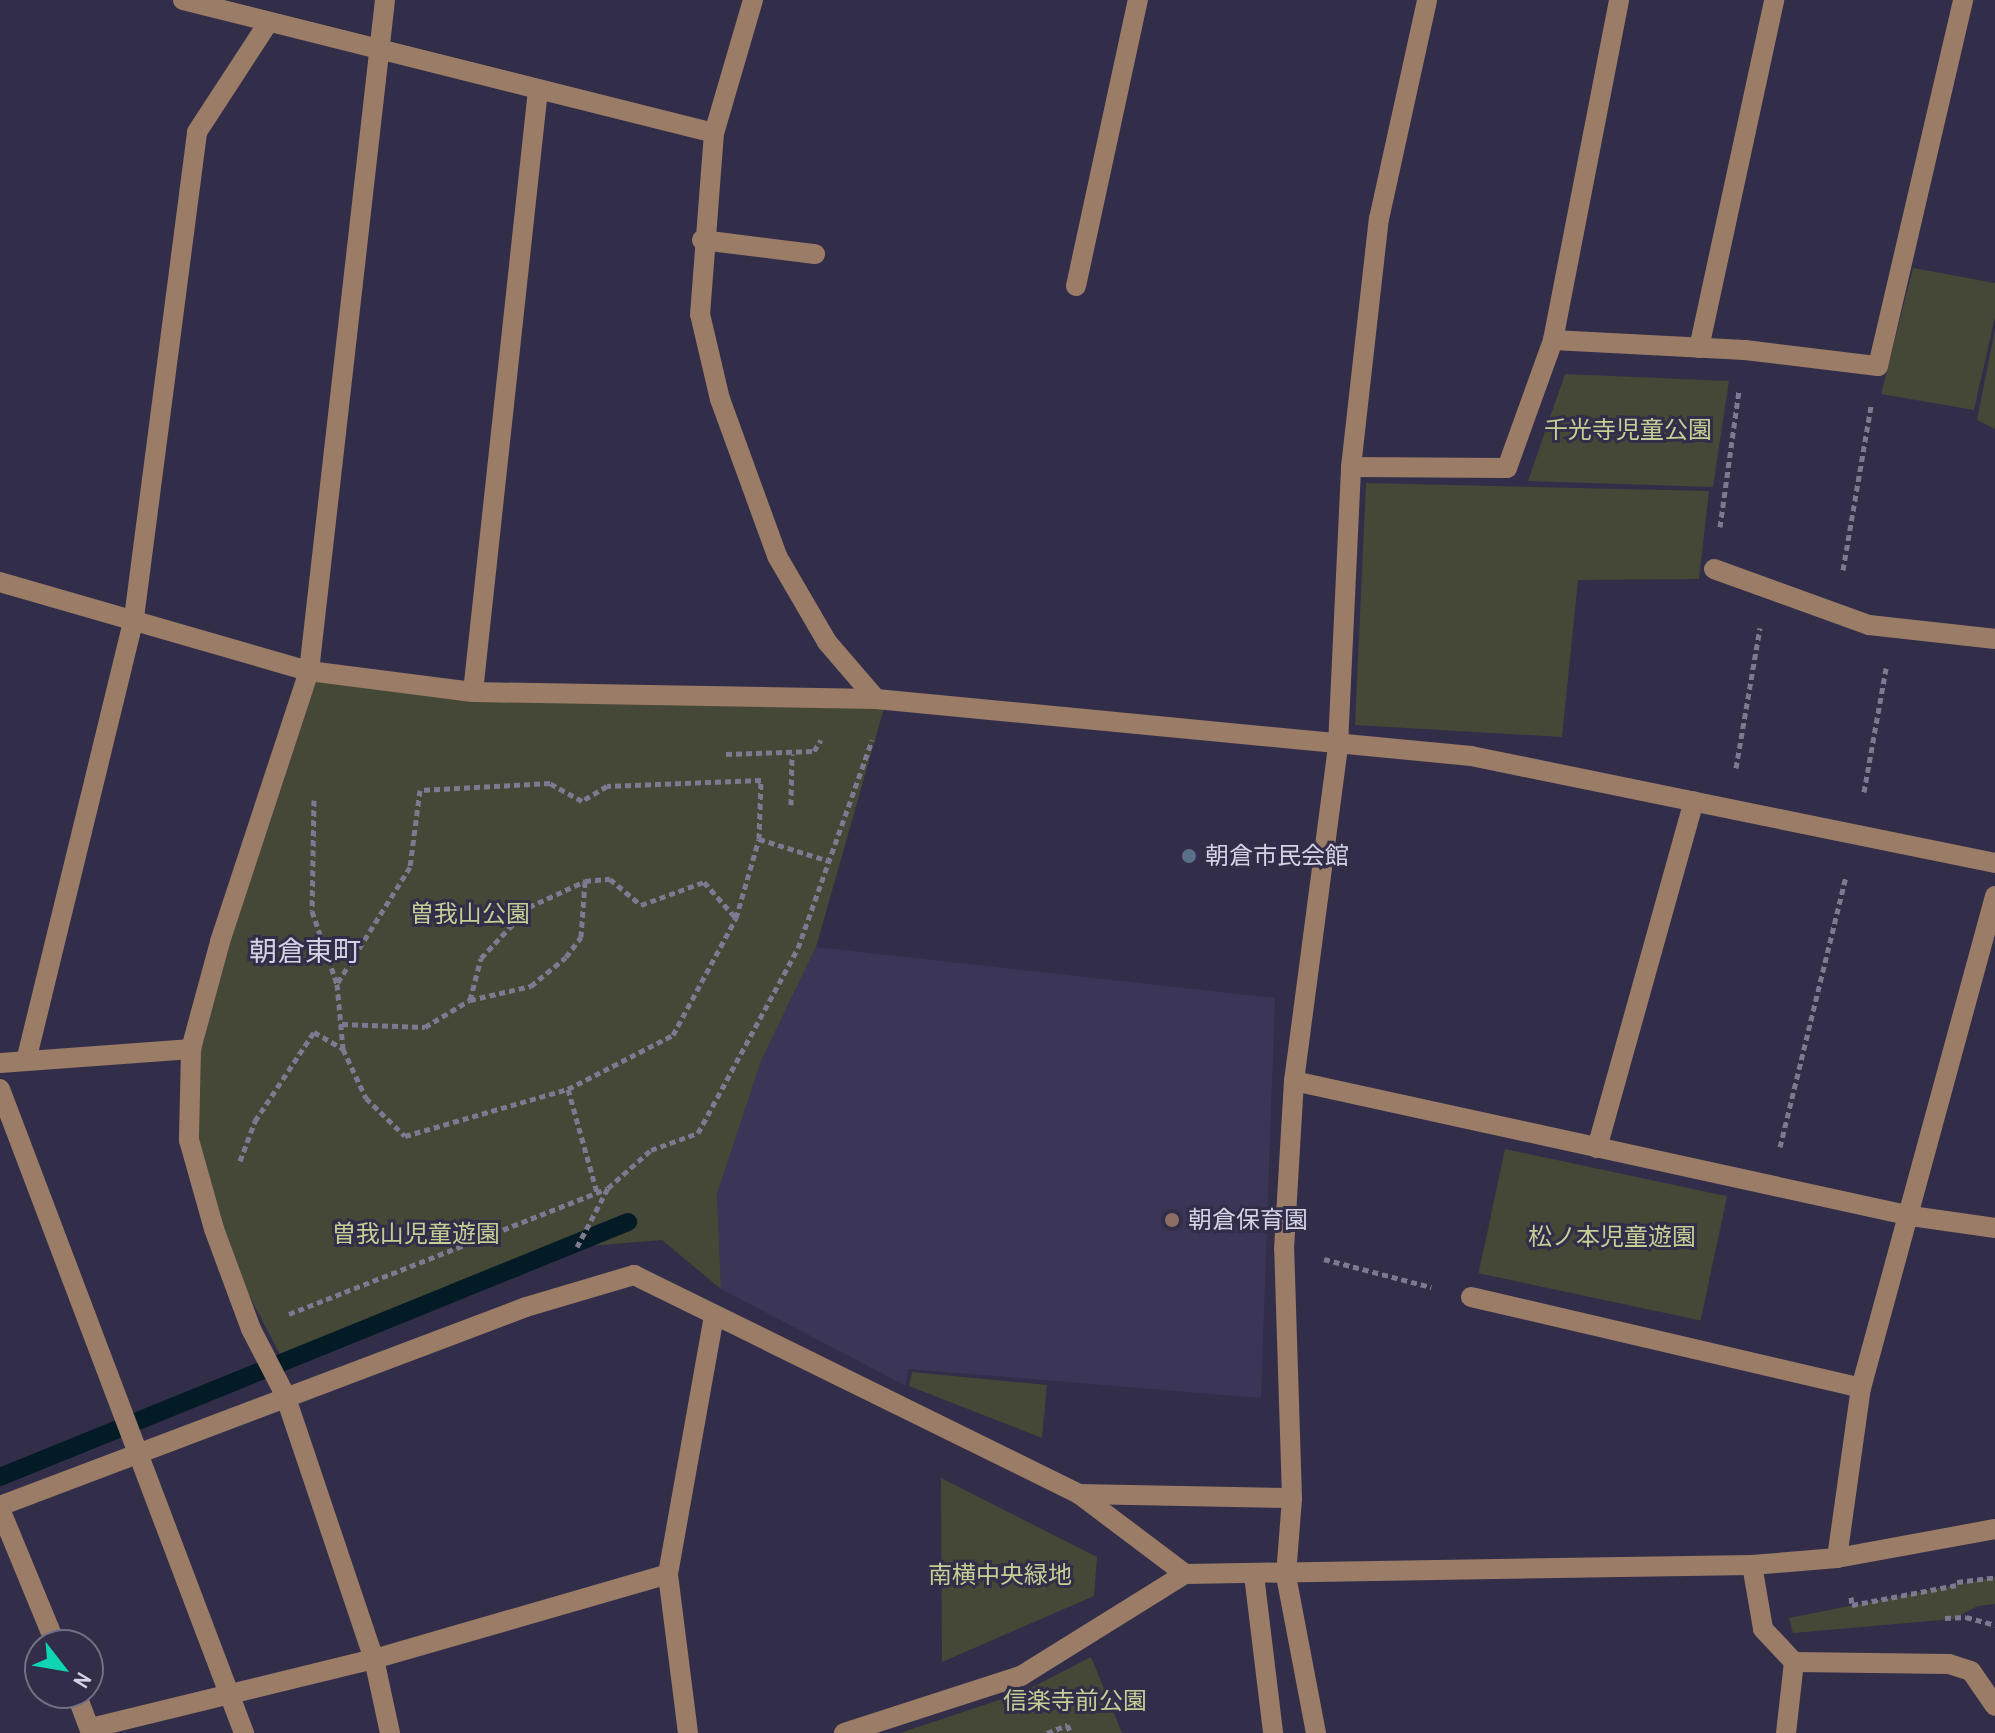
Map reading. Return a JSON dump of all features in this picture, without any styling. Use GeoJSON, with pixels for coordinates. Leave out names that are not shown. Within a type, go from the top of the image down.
{"type":"FeatureCollection","features":[{"type":"Feature","properties":{"kind":"street"},"geometry":{"type":"LineString","coordinates":[[183,0],[714,133]]}},
{"type":"Feature","properties":{"kind":"street"},"geometry":{"type":"LineString","coordinates":[[385,0],[309,671],[220,942],[191,1049],[189,1140],[214,1229],[251,1329],[281,1387],[374,1659],[390,1733]]}},
{"type":"Feature","properties":{"kind":"street"},"geometry":{"type":"LineString","coordinates":[[753,0],[714,133],[702,240],[700,314],[716,385],[777,556],[827,642],[881,700]]}},
{"type":"Feature","properties":{"kind":"street"},"geometry":{"type":"LineString","coordinates":[[1076,286],[1138,0]]}},
{"type":"Feature","properties":{"kind":"street"},"geometry":{"type":"LineString","coordinates":[[1316,1733],[1286,1575],[1292,1498],[1284,1249],[1294,1081],[1338,745],[1351,467],[1379,219],[1427,0]]}},
{"type":"Feature","properties":{"kind":"street"},"geometry":{"type":"LineString","coordinates":[[1351,467],[1507,468],[1553,340],[1619,0]]}},
{"type":"Feature","properties":{"kind":"street"},"geometry":{"type":"LineString","coordinates":[[1699,348],[1774,0]]}},
{"type":"Feature","properties":{"kind":"street"},"geometry":{"type":"LineString","coordinates":[[1553,340],[1745,350],[1878,366],[1963,0]]}},
{"type":"Feature","properties":{"kind":"street"},"geometry":{"type":"LineString","coordinates":[[26,1061],[134,618],[197,132],[268,23]]}},
{"type":"Feature","properties":{"kind":"street"},"geometry":{"type":"LineString","coordinates":[[473,692],[538,90]]}},
{"type":"Feature","properties":{"kind":"street"},"geometry":{"type":"LineString","coordinates":[[702,240],[815,254]]}},
{"type":"Feature","properties":{"kind":"street"},"geometry":{"type":"LineString","coordinates":[[1714,569],[1835,615],[1893,628],[1995,639]]}},
{"type":"Feature","properties":{"kind":"street"},"geometry":{"type":"LineString","coordinates":[[0,582],[134,618],[309,671],[473,692],[881,700],[1471,756],[1995,863]]}},
{"type":"Feature","properties":{"kind":"street"},"geometry":{"type":"LineString","coordinates":[[1597,1148],[1694,801]]}},
{"type":"Feature","properties":{"kind":"street"},"geometry":{"type":"LineString","coordinates":[[1837,1558],[1861,1388],[1911,1216],[1995,896]]}},
{"type":"Feature","properties":{"kind":"street"},"geometry":{"type":"LineString","coordinates":[[0,1063],[191,1049]]}},
{"type":"Feature","properties":{"kind":"street"},"geometry":{"type":"LineString","coordinates":[[1294,1081],[1911,1216],[1995,1228]]}},
{"type":"Feature","properties":{"kind":"street"},"geometry":{"type":"LineString","coordinates":[[0,1089],[118,1411],[244,1733]]}},
{"type":"Feature","properties":{"kind":"street"},"geometry":{"type":"LineString","coordinates":[[50,1629],[0,1507],[132,1446],[281,1387],[634,1275],[1079,1494],[1185,1574]]}},
{"type":"Feature","properties":{"kind":"street"},"geometry":{"type":"LineString","coordinates":[[1471,1297],[1861,1388]]}},
{"type":"Feature","properties":{"kind":"street"},"geometry":{"type":"LineString","coordinates":[[688,1733],[668,1574],[714,1316]]}},
{"type":"Feature","properties":{"kind":"street"},"geometry":{"type":"LineString","coordinates":[[1079,1494],[1292,1498]]}},
{"type":"Feature","properties":{"kind":"street"},"geometry":{"type":"LineString","coordinates":[[844,1733],[1021,1676],[1185,1574],[1286,1575],[1752,1565],[1837,1558],[1995,1529]]}},
{"type":"Feature","properties":{"kind":"street"},"geometry":{"type":"LineString","coordinates":[[1752,1565],[1763,1629],[1794,1662],[1949,1664],[1971,1671],[1995,1704]]}},
{"type":"Feature","properties":{"kind":"street"},"geometry":{"type":"LineString","coordinates":[[82,1709],[91,1730],[230,1691],[374,1659],[668,1574]]}},
{"type":"Feature","properties":{"kind":"street"},"geometry":{"type":"LineString","coordinates":[[1254,1575],[1273,1733]]}},
{"type":"Feature","properties":{"kind":"street"},"geometry":{"type":"LineString","coordinates":[[1786,1733],[1794,1662]]}},
{"type":"Feature","properties":{"kind":"path"},"geometry":{"type":"LineString","coordinates":[[1714,569],[1745,350]]}},
{"type":"Feature","properties":{"kind":"path"},"geometry":{"type":"LineString","coordinates":[[1835,615],[1878,366]]}},
{"type":"Feature","properties":{"kind":"path"},"geometry":{"type":"LineString","coordinates":[[1729,808],[1766,589]]}},
{"type":"Feature","properties":{"kind":"path"},"geometry":{"type":"LineString","coordinates":[[1771,1186],[1856,836],[1893,628]]}},
{"type":"Feature","properties":{"kind":"path"},"geometry":{"type":"LineString","coordinates":[[577,1247],[608,1188],[651,1150],[698,1133],[798,948],[881,700]]}},
{"type":"Feature","properties":{"kind":"path"},"geometry":{"type":"LineString","coordinates":[[726,754],[814,751]]}},
{"type":"Feature","properties":{"kind":"path"},"geometry":{"type":"LineString","coordinates":[[791,805],[792,754]]}},
{"type":"Feature","properties":{"kind":"path"},"geometry":{"type":"LineString","coordinates":[[312,911],[337,984],[343,1049],[366,1098],[405,1136],[568,1089],[673,1035],[736,918],[759,839],[761,780],[607,786],[582,801],[550,783],[420,790],[410,867],[337,984]]}},
{"type":"Feature","properties":{"kind":"path"},"geometry":{"type":"LineString","coordinates":[[759,839],[829,861]]}},
{"type":"Feature","properties":{"kind":"path"},"geometry":{"type":"LineString","coordinates":[[470,1000],[481,958],[529,907],[585,881],[610,879],[641,905],[704,882],[736,918]]}},
{"type":"Feature","properties":{"kind":"path"},"geometry":{"type":"LineString","coordinates":[[342,1024],[425,1027],[470,1000],[531,986],[566,957],[581,937],[585,881]]}},
{"type":"Feature","properties":{"kind":"path"},"geometry":{"type":"LineString","coordinates":[[255,1121],[314,1032],[343,1049]]}},
{"type":"Feature","properties":{"kind":"path"},"geometry":{"type":"LineString","coordinates":[[568,1089],[597,1192]]}},
{"type":"Feature","properties":{"kind":"path"},"geometry":{"type":"LineString","coordinates":[[251,1329],[608,1188]]}},
{"type":"Feature","properties":{"kind":"path"},"geometry":{"type":"LineString","coordinates":[[1284,1249],[1471,1297]]}},
{"type":"Feature","properties":{"kind":"path"},"geometry":{"type":"LineString","coordinates":[[1966,1617],[1995,1625]]}},
{"type":"Feature","properties":{"kind":"path"},"geometry":{"type":"LineString","coordinates":[[1047,1733],[1067,1725],[1071,1733]]}},
{"type":"Feature","properties":{"kind":"shaded area"},"geometry":{"type":"Polygon","coordinates":[[[816,947],[1275,998],[1261,1398],[908,1369],[906,1386],[721,1289],[717,1194],[761,1061],[816,947]]]}},
{"type":"Feature","properties":{"kind":"green space"},"geometry":{"type":"Polygon","coordinates":[[[1913,268],[1995,283],[1995,317],[1974,410],[1881,394],[1913,268]]]}},
{"type":"Feature","properties":{"kind":"green space"},"geometry":{"type":"Polygon","coordinates":[[[1995,329],[1995,429],[1977,420],[1995,329]]]}},
{"type":"Feature","properties":{"kind":"green space","name":"千光寺児童公園"},"geometry":{"type":"Polygon","coordinates":[[[1565,374],[1729,381],[1713,487],[1528,481],[1565,374]]]}},
{"type":"Feature","properties":{"kind":"green space"},"geometry":{"type":"Polygon","coordinates":[[[1366,483],[1709,491],[1699,579],[1578,580],[1562,737],[1355,725],[1366,483]]]}},
{"type":"Feature","properties":{"kind":"green space","name":"曽我山公園"},"geometry":{"type":"Polygon","coordinates":[[[309,671],[473,692],[886,701],[816,947],[761,1061],[717,1194],[721,1289],[662,1240],[577,1247],[282,1358],[214,1229],[189,1140],[191,1049],[309,671]]]}},
{"type":"Feature","properties":{"kind":"green space","name":"松ノ本児童遊園"},"geometry":{"type":"Polygon","coordinates":[[[1505,1149],[1727,1196],[1701,1320],[1479,1273],[1505,1149]]]}},
{"type":"Feature","properties":{"kind":"green space"},"geometry":{"type":"Polygon","coordinates":[[[912,1372],[1047,1385],[1042,1438],[909,1386],[912,1372]]]}},
{"type":"Feature","properties":{"kind":"green space","name":"南横中央緑地"},"geometry":{"type":"Polygon","coordinates":[[[941,1478],[1097,1557],[1094,1596],[942,1662],[941,1478]]]}},
{"type":"Feature","properties":{"kind":"green space"},"geometry":{"type":"Polygon","coordinates":[[[1995,1577],[1995,1604],[1978,1606],[1953,1619],[1793,1633],[1789,1618],[1995,1577]]]}},
{"type":"Feature","properties":{"kind":"green space","name":"信楽寺前公園"},"geometry":{"type":"Polygon","coordinates":[[[1091,1657],[1122,1733],[900,1733],[1023,1692],[1091,1657]]]}},
{"type":"Feature","properties":{"kind":"waterway"},"geometry":{"type":"LineString","coordinates":[[0,1477],[628,1222]]}},
{"type":"Feature","properties":{"kind":"place","name":"朝倉市民会館"},"geometry":{"type":"Point","coordinates":[1189,856]}},
{"type":"Feature","properties":{"kind":"place","name":"朝倉保育園"},"geometry":{"type":"Point","coordinates":[1172,1220]}},
{"type":"Feature","properties":{"kind":"district","name":"朝倉東町"},"geometry":{"type":"Point","coordinates":[305,951]}},
{"type":"Feature","properties":{"kind":"park label","name":"曽我山児童遊園"},"geometry":{"type":"Point","coordinates":[416,1234]}}]}
